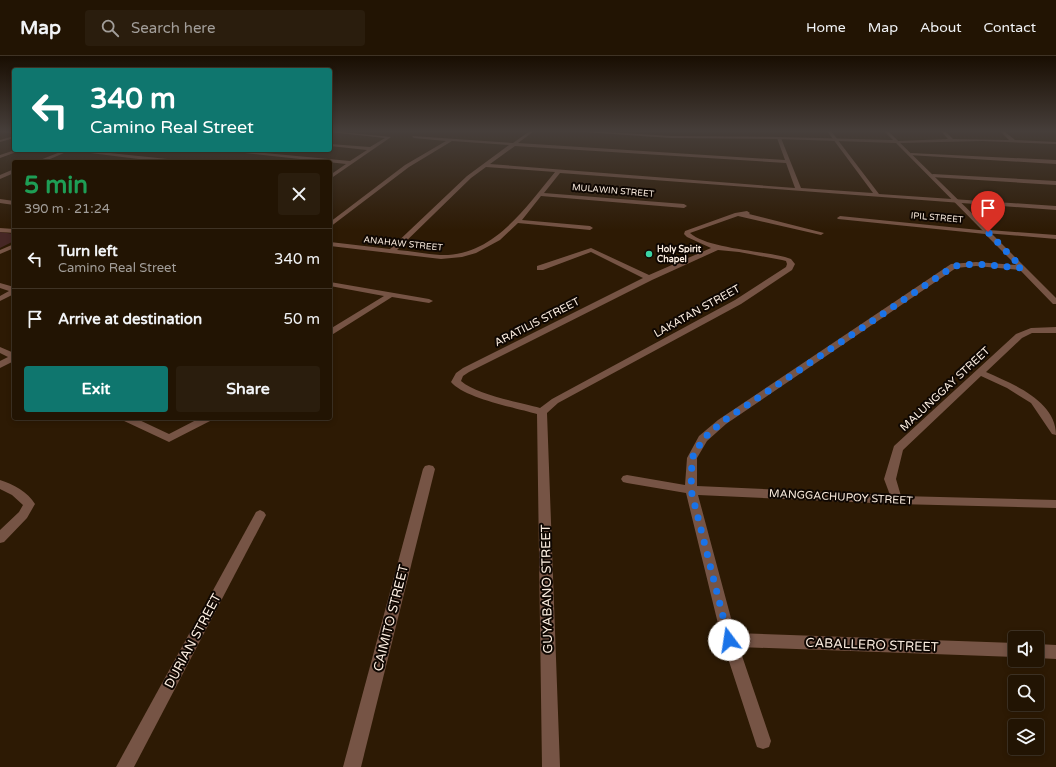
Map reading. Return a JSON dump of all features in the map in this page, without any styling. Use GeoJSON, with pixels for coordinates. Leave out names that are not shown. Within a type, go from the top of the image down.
{"type":"FeatureCollection","features":[{"type":"Feature","properties":{"kind":"street"},"geometry":{"type":"LineString","coordinates":[[332,176],[348,164]]}},
{"type":"Feature","properties":{"kind":"street"},"geometry":{"type":"LineString","coordinates":[[332,223],[410,164]]}},
{"type":"Feature","properties":{"kind":"street"},"geometry":{"type":"LineString","coordinates":[[789,164],[799,190]]}},
{"type":"Feature","properties":{"kind":"street"},"geometry":{"type":"LineString","coordinates":[[854,164],[877,195]]}},
{"type":"Feature","properties":{"kind":"street"},"geometry":{"type":"LineString","coordinates":[[921,164],[1056,302]]}},
{"type":"Feature","properties":{"kind":"street"},"geometry":{"type":"LineString","coordinates":[[391,252],[469,177],[485,165],[799,190],[1056,208]]}},
{"type":"Feature","properties":{"kind":"street","name":"ANAHAW STREET"},"geometry":{"type":"LineString","coordinates":[[332,244],[441,257],[462,255],[487,246],[498,239],[517,221],[559,171]]}},
{"type":"Feature","properties":{"kind":"street"},"geometry":{"type":"LineString","coordinates":[[0,176],[12,172]]}},
{"type":"Feature","properties":{"kind":"street"},"geometry":{"type":"LineString","coordinates":[[933,176],[1056,183]]}},
{"type":"Feature","properties":{"kind":"street","name":"MULAWIN STREET"},"geometry":{"type":"LineString","coordinates":[[540,194],[684,206]]}},
{"type":"Feature","properties":{"kind":"street"},"geometry":{"type":"LineString","coordinates":[[0,201],[12,203]]}},
{"type":"Feature","properties":{"kind":"street"},"geometry":{"type":"LineString","coordinates":[[717,248],[686,234],[687,232],[737,214],[747,212]]}},
{"type":"Feature","properties":{"kind":"street"},"geometry":{"type":"LineString","coordinates":[[737,214],[821,233]]}},
{"type":"Feature","properties":{"kind":"street","name":"IPIL STREET"},"geometry":{"type":"LineString","coordinates":[[840,218],[1056,237]]}},
{"type":"Feature","properties":{"kind":"street"},"geometry":{"type":"LineString","coordinates":[[517,221],[590,228]]}},
{"type":"Feature","properties":{"kind":"street"},"geometry":{"type":"LineString","coordinates":[[0,230],[12,231]]}},
{"type":"Feature","properties":{"kind":"street"},"geometry":{"type":"LineString","coordinates":[[2,251],[12,247]]}},
{"type":"Feature","properties":{"kind":"street","name":"ARATILIS STREET"},"geometry":{"type":"LineString","coordinates":[[542,412],[463,388],[456,382],[458,375],[648,278],[717,248]]}},
{"type":"Feature","properties":{"kind":"street","name":"LAKATAN STREET"},"geometry":{"type":"LineString","coordinates":[[542,412],[555,401],[738,302],[789,268],[791,264],[789,260],[783,258],[739,250],[717,248]]}},
{"type":"Feature","properties":{"kind":"street"},"geometry":{"type":"LineString","coordinates":[[540,268],[591,250],[648,278]]}},
{"type":"Feature","properties":{"kind":"street"},"geometry":{"type":"LineString","coordinates":[[2,251],[12,252]]}},
{"type":"Feature","properties":{"kind":"street"},"geometry":{"type":"LineString","coordinates":[[763,741],[729,640],[691,490],[692,458],[703,439],[722,422],[954,266],[962,264],[976,264],[1022,268]]}},
{"type":"Feature","properties":{"kind":"street"},"geometry":{"type":"LineString","coordinates":[[332,284],[429,301]]}},
{"type":"Feature","properties":{"kind":"street"},"geometry":{"type":"LineString","coordinates":[[0,285],[12,290]]}},
{"type":"Feature","properties":{"kind":"street"},"geometry":{"type":"LineString","coordinates":[[0,299],[12,292]]}},
{"type":"Feature","properties":{"kind":"street"},"geometry":{"type":"LineString","coordinates":[[332,332],[390,295]]}},
{"type":"Feature","properties":{"kind":"street","name":"MALUNGGAY STREET"},"geometry":{"type":"LineString","coordinates":[[897,500],[890,479],[898,449],[1019,336],[1031,331],[1056,330]]}},
{"type":"Feature","properties":{"kind":"street"},"geometry":{"type":"LineString","coordinates":[[0,350],[12,356]]}},
{"type":"Feature","properties":{"kind":"street"},"geometry":{"type":"LineString","coordinates":[[0,365],[12,358]]}},
{"type":"Feature","properties":{"kind":"street"},"geometry":{"type":"LineString","coordinates":[[980,372],[1010,386],[1034,401],[1056,432]]}},
{"type":"Feature","properties":{"kind":"street","name":"GUYABANO STREET"},"geometry":{"type":"LineString","coordinates":[[542,412],[551,767]]}},
{"type":"Feature","properties":{"kind":"street"},"geometry":{"type":"LineString","coordinates":[[130,420],[168,438],[204,420]]}},
{"type":"Feature","properties":{"kind":"street","name":"CAIMITO STREET"},"geometry":{"type":"LineString","coordinates":[[352,767],[429,468]]}},
{"type":"Feature","properties":{"kind":"street","name":"MANGGACHUPOY STREET"},"geometry":{"type":"LineString","coordinates":[[628,479],[691,490],[897,500],[1056,504]]}},
{"type":"Feature","properties":{"kind":"street"},"geometry":{"type":"LineString","coordinates":[[0,484],[17,492],[29,504],[23,515],[0,538]]}},
{"type":"Feature","properties":{"kind":"street","name":"DURIAN STREET"},"geometry":{"type":"LineString","coordinates":[[125,767],[260,515]]}},
{"type":"Feature","properties":{"kind":"street","name":"CABALLERO STREET"},"geometry":{"type":"LineString","coordinates":[[729,640],[1008,650]]}},
{"type":"Feature","properties":{"kind":"street"},"geometry":{"type":"LineString","coordinates":[[1044,651],[1056,652]]}},
{"type":"Feature","properties":{"kind":"shaded area"},"geometry":{"type":"Polygon","coordinates":[[[0,232],[12,234],[12,242],[0,248],[0,232]]]}},
{"type":"Feature","properties":{"kind":"place","name":"Holy Spirit Chapel"},"geometry":{"type":"Point","coordinates":[649,254]}},
{"type":"Feature","properties":{"kind":"route"},"geometry":{"type":"LineString","coordinates":[[729,640],[691,490],[692,458],[703,439],[722,422],[954,266],[962,264],[976,264],[1022,268],[988,232]]}}]}
